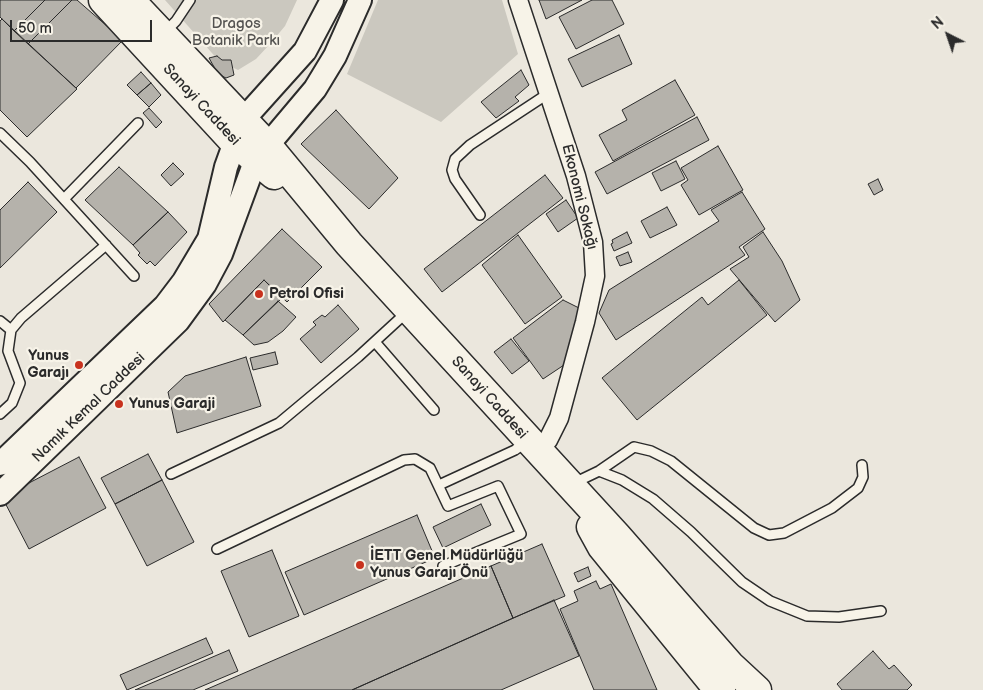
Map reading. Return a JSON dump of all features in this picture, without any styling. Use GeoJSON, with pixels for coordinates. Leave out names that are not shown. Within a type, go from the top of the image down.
{"type":"FeatureCollection","features":[{"type":"Feature","properties":{"kind":"main road","name":"Sanayi Caddesi"},"geometry":{"type":"LineString","coordinates":[[103,0],[262,152],[617,536],[730,665],[757,690]]}},
{"type":"Feature","properties":{"kind":"main road","name":"Sanayi Caddesi"},"geometry":{"type":"LineString","coordinates":[[130,0],[163,34],[238,131]]}},
{"type":"Feature","properties":{"kind":"main road","name":"Sanayi Caddesi"},"geometry":{"type":"LineString","coordinates":[[570,486],[602,547],[717,687]]}},
{"type":"Feature","properties":{"kind":"street"},"geometry":{"type":"LineString","coordinates":[[238,131],[305,51],[332,0]]}},
{"type":"Feature","properties":{"kind":"street"},"geometry":{"type":"LineString","coordinates":[[262,152],[315,90],[335,56],[360,0]]}},
{"type":"Feature","properties":{"kind":"street","name":"Ekonomi Sokağı"},"geometry":{"type":"LineString","coordinates":[[518,0],[576,176],[593,242],[595,276],[585,322],[559,418],[548,440],[533,446]]}},
{"type":"Feature","properties":{"kind":"street","name":"Namık Kemal Caddesi"},"geometry":{"type":"LineString","coordinates":[[0,494],[171,314],[209,239],[238,131]]}},
{"type":"Feature","properties":{"kind":"street","name":"Namık Kemal Caddesi"},"geometry":{"type":"LineString","coordinates":[[0,464],[205,284],[221,254],[262,152]]}},
{"type":"Feature","properties":{"kind":"lane"},"geometry":{"type":"LineString","coordinates":[[163,34],[176,21],[190,0]]}},
{"type":"Feature","properties":{"kind":"lane"},"geometry":{"type":"LineString","coordinates":[[480,215],[455,179],[452,170],[455,160],[478,140],[549,93]]}},
{"type":"Feature","properties":{"kind":"lane"},"geometry":{"type":"LineString","coordinates":[[64,200],[138,123]]}},
{"type":"Feature","properties":{"kind":"lane"},"geometry":{"type":"LineString","coordinates":[[0,133],[134,276]]}},
{"type":"Feature","properties":{"kind":"lane"},"geometry":{"type":"LineString","coordinates":[[0,414],[12,403],[20,383],[8,351],[11,330],[21,318],[106,245]]}},
{"type":"Feature","properties":{"kind":"lane"},"geometry":{"type":"LineString","coordinates":[[170,474],[279,423],[375,342],[409,310]]}},
{"type":"Feature","properties":{"kind":"lane"},"geometry":{"type":"LineString","coordinates":[[0,322],[11,330]]}},
{"type":"Feature","properties":{"kind":"lane"},"geometry":{"type":"LineString","coordinates":[[375,342],[434,410]]}},
{"type":"Feature","properties":{"kind":"lane"},"geometry":{"type":"LineString","coordinates":[[439,485],[515,450],[533,446]]}},
{"type":"Feature","properties":{"kind":"lane"},"geometry":{"type":"LineString","coordinates":[[570,486],[599,471],[634,447],[650,451],[671,462],[754,528],[769,535],[784,534],[832,508],[858,488],[863,476],[862,465]]}},
{"type":"Feature","properties":{"kind":"lane"},"geometry":{"type":"LineString","coordinates":[[217,549],[404,460],[415,459],[430,468],[448,506],[498,486],[521,534],[443,566]]}},
{"type":"Feature","properties":{"kind":"lane"},"geometry":{"type":"LineString","coordinates":[[599,471],[622,480],[653,499],[691,532],[742,582],[770,601],[807,616],[839,618],[881,611]]}},
{"type":"Feature","properties":{"kind":"green space","name":"Dragos Botanik Parkı"},"geometry":{"type":"Polygon","coordinates":[[[165,0],[297,0],[285,26],[270,44],[256,59],[238,70],[219,61],[165,0]]]}},
{"type":"Feature","properties":{"kind":"green space"},"geometry":{"type":"Polygon","coordinates":[[[378,0],[502,0],[518,54],[441,122],[347,74],[378,0]]]}},
{"type":"Feature","properties":{"kind":"building"},"geometry":{"type":"Polygon","coordinates":[[[0,0],[45,0],[14,31],[0,17],[0,0]]]}},
{"type":"Feature","properties":{"kind":"building"},"geometry":{"type":"Polygon","coordinates":[[[45,0],[72,0],[28,44],[14,31],[45,0]]]}},
{"type":"Feature","properties":{"kind":"building"},"geometry":{"type":"Polygon","coordinates":[[[72,0],[77,0],[123,40],[76,88],[28,44],[72,0]]]}},
{"type":"Feature","properties":{"kind":"building"},"geometry":{"type":"Polygon","coordinates":[[[539,0],[582,0],[546,19],[539,0]]]}},
{"type":"Feature","properties":{"kind":"building"},"geometry":{"type":"Polygon","coordinates":[[[592,0],[612,0],[624,24],[576,49],[559,17],[592,0]]]}},
{"type":"Feature","properties":{"kind":"building"},"geometry":{"type":"Polygon","coordinates":[[[2,19],[77,89],[27,137],[0,110],[0,21],[2,19]]]}},
{"type":"Feature","properties":{"kind":"building"},"geometry":{"type":"Polygon","coordinates":[[[619,35],[632,64],[582,87],[568,59],[619,35]]]}},
{"type":"Feature","properties":{"kind":"building"},"geometry":{"type":"Polygon","coordinates":[[[217,56],[222,60],[231,60],[234,75],[226,78],[218,74],[209,58],[217,56]]]}},
{"type":"Feature","properties":{"kind":"building"},"geometry":{"type":"Polygon","coordinates":[[[521,70],[529,85],[515,97],[519,101],[496,118],[481,102],[521,70]]]}},
{"type":"Feature","properties":{"kind":"building"},"geometry":{"type":"Polygon","coordinates":[[[141,72],[151,83],[137,95],[127,85],[141,72]]]}},
{"type":"Feature","properties":{"kind":"building"},"geometry":{"type":"Polygon","coordinates":[[[675,80],[695,115],[613,161],[599,135],[627,120],[622,110],[675,80]]]}},
{"type":"Feature","properties":{"kind":"building"},"geometry":{"type":"Polygon","coordinates":[[[151,83],[161,95],[149,107],[137,95],[151,83]]]}},
{"type":"Feature","properties":{"kind":"building"},"geometry":{"type":"Polygon","coordinates":[[[149,108],[162,122],[156,128],[143,113],[149,108]]]}},
{"type":"Feature","properties":{"kind":"building"},"geometry":{"type":"Polygon","coordinates":[[[336,110],[398,178],[369,209],[301,144],[336,110]]]}},
{"type":"Feature","properties":{"kind":"building"},"geometry":{"type":"Polygon","coordinates":[[[697,117],[709,140],[607,194],[595,172],[697,117]]]}},
{"type":"Feature","properties":{"kind":"building"},"geometry":{"type":"Polygon","coordinates":[[[718,146],[743,190],[699,215],[681,185],[688,180],[681,168],[718,146]]]}},
{"type":"Feature","properties":{"kind":"building"},"geometry":{"type":"Polygon","coordinates":[[[676,161],[685,179],[661,191],[652,173],[676,161]]]}},
{"type":"Feature","properties":{"kind":"building"},"geometry":{"type":"Polygon","coordinates":[[[173,163],[184,174],[171,186],[161,175],[173,163]]]}},
{"type":"Feature","properties":{"kind":"building"},"geometry":{"type":"Polygon","coordinates":[[[119,167],[168,212],[133,245],[85,200],[119,167]]]}},
{"type":"Feature","properties":{"kind":"building"},"geometry":{"type":"Polygon","coordinates":[[[545,175],[563,198],[442,292],[424,269],[545,175]]]}},
{"type":"Feature","properties":{"kind":"building"},"geometry":{"type":"Polygon","coordinates":[[[878,179],[883,190],[874,195],[868,184],[878,179]]]}},
{"type":"Feature","properties":{"kind":"building"},"geometry":{"type":"Polygon","coordinates":[[[28,182],[57,212],[0,268],[0,210],[28,182]]]}},
{"type":"Feature","properties":{"kind":"building"},"geometry":{"type":"Polygon","coordinates":[[[742,192],[765,229],[739,247],[745,255],[616,340],[599,313],[609,290],[719,221],[711,210],[742,192]]]}},
{"type":"Feature","properties":{"kind":"building"},"geometry":{"type":"Polygon","coordinates":[[[566,200],[578,218],[558,232],[546,214],[566,200]]]}},
{"type":"Feature","properties":{"kind":"building"},"geometry":{"type":"Polygon","coordinates":[[[667,207],[677,225],[650,238],[641,221],[667,207]]]}},
{"type":"Feature","properties":{"kind":"building"},"geometry":{"type":"Polygon","coordinates":[[[168,212],[187,232],[155,266],[150,261],[147,264],[138,255],[140,253],[133,245],[168,212]]]}},
{"type":"Feature","properties":{"kind":"building"},"geometry":{"type":"Polygon","coordinates":[[[282,229],[322,267],[287,302],[264,280],[223,322],[209,304],[282,229]]]}},
{"type":"Feature","properties":{"kind":"building"},"geometry":{"type":"Polygon","coordinates":[[[627,232],[632,243],[614,251],[611,244],[613,243],[612,240],[627,232]]]}},
{"type":"Feature","properties":{"kind":"building"},"geometry":{"type":"Polygon","coordinates":[[[763,232],[782,261],[800,300],[775,322],[730,269],[749,257],[743,247],[763,232]]]}},
{"type":"Feature","properties":{"kind":"building"},"geometry":{"type":"Polygon","coordinates":[[[518,235],[562,297],[525,324],[482,265],[518,235]]]}},
{"type":"Feature","properties":{"kind":"building"},"geometry":{"type":"Polygon","coordinates":[[[628,252],[632,262],[620,266],[616,257],[628,252]]]}},
{"type":"Feature","properties":{"kind":"building"},"geometry":{"type":"Polygon","coordinates":[[[264,280],[282,298],[243,335],[225,320],[264,280]]]}},
{"type":"Feature","properties":{"kind":"building"},"geometry":{"type":"Polygon","coordinates":[[[739,280],[767,315],[637,420],[602,378],[702,297],[708,305],[739,280]]]}},
{"type":"Feature","properties":{"kind":"building"},"geometry":{"type":"Polygon","coordinates":[[[563,300],[581,309],[567,363],[543,379],[513,338],[563,300]]]}},
{"type":"Feature","properties":{"kind":"building"},"geometry":{"type":"Polygon","coordinates":[[[278,301],[296,317],[283,331],[268,342],[254,345],[243,335],[278,301]]]}},
{"type":"Feature","properties":{"kind":"building"},"geometry":{"type":"Polygon","coordinates":[[[338,305],[359,329],[321,363],[300,339],[316,325],[313,322],[322,315],[325,317],[338,305]]]}},
{"type":"Feature","properties":{"kind":"building"},"geometry":{"type":"Polygon","coordinates":[[[511,339],[529,361],[512,374],[494,352],[511,339]]]}},
{"type":"Feature","properties":{"kind":"building"},"geometry":{"type":"Polygon","coordinates":[[[275,352],[278,364],[253,370],[250,358],[275,352]]]}},
{"type":"Feature","properties":{"kind":"building"},"geometry":{"type":"Polygon","coordinates":[[[246,357],[261,406],[177,433],[168,392],[185,376],[246,357]]]}},
{"type":"Feature","properties":{"kind":"building"},"geometry":{"type":"Polygon","coordinates":[[[148,454],[162,480],[115,504],[101,478],[148,454]]]}},
{"type":"Feature","properties":{"kind":"building"},"geometry":{"type":"Polygon","coordinates":[[[79,457],[106,508],[29,549],[2,497],[79,457]]]}},
{"type":"Feature","properties":{"kind":"building"},"geometry":{"type":"Polygon","coordinates":[[[162,480],[194,542],[147,566],[115,504],[162,480]]]}},
{"type":"Feature","properties":{"kind":"building"},"geometry":{"type":"Polygon","coordinates":[[[481,504],[491,525],[443,548],[433,527],[481,504]]]}},
{"type":"Feature","properties":{"kind":"building","name":"İETT Genel Müdürlüğü Yunus Garajı Önü"},"geometry":{"type":"Polygon","coordinates":[[[417,515],[435,558],[304,615],[285,572],[417,515]]]}},
{"type":"Feature","properties":{"kind":"building"},"geometry":{"type":"Polygon","coordinates":[[[542,544],[565,596],[513,618],[491,566],[542,544]]]}},
{"type":"Feature","properties":{"kind":"building"},"geometry":{"type":"Polygon","coordinates":[[[272,550],[299,616],[249,637],[221,571],[272,550]]]}},
{"type":"Feature","properties":{"kind":"building"},"geometry":{"type":"Polygon","coordinates":[[[491,566],[513,618],[352,690],[205,690],[491,566]]]}},
{"type":"Feature","properties":{"kind":"building"},"geometry":{"type":"Polygon","coordinates":[[[588,567],[591,576],[578,582],[574,573],[588,567]]]}},
{"type":"Feature","properties":{"kind":"building"},"geometry":{"type":"Polygon","coordinates":[[[596,581],[600,589],[611,584],[657,690],[594,690],[560,609],[578,601],[574,591],[596,581]]]}},
{"type":"Feature","properties":{"kind":"building"},"geometry":{"type":"Polygon","coordinates":[[[554,600],[579,656],[501,690],[352,690],[554,600]]]}},
{"type":"Feature","properties":{"kind":"building"},"geometry":{"type":"Polygon","coordinates":[[[206,638],[213,653],[127,690],[120,675],[206,638]]]}},
{"type":"Feature","properties":{"kind":"building"},"geometry":{"type":"Polygon","coordinates":[[[229,650],[238,671],[193,690],[135,690],[229,650]]]}},
{"type":"Feature","properties":{"kind":"building"},"geometry":{"type":"Polygon","coordinates":[[[873,651],[889,669],[894,665],[912,685],[907,690],[842,690],[837,684],[873,651]]]}},
{"type":"Feature","properties":{"kind":"place","name":"Petrol Ofisi"},"geometry":{"type":"Point","coordinates":[259,294]}},
{"type":"Feature","properties":{"kind":"place","name":"Yunus Garajı"},"geometry":{"type":"Point","coordinates":[79,365]}},
{"type":"Feature","properties":{"kind":"place","name":"Yunus Garaji"},"geometry":{"type":"Point","coordinates":[119,404]}},
{"type":"Feature","properties":{"kind":"place","name":"İETT Genel Müdürlüğü Yunus Garajı Önü"},"geometry":{"type":"Point","coordinates":[360,565]}}]}
